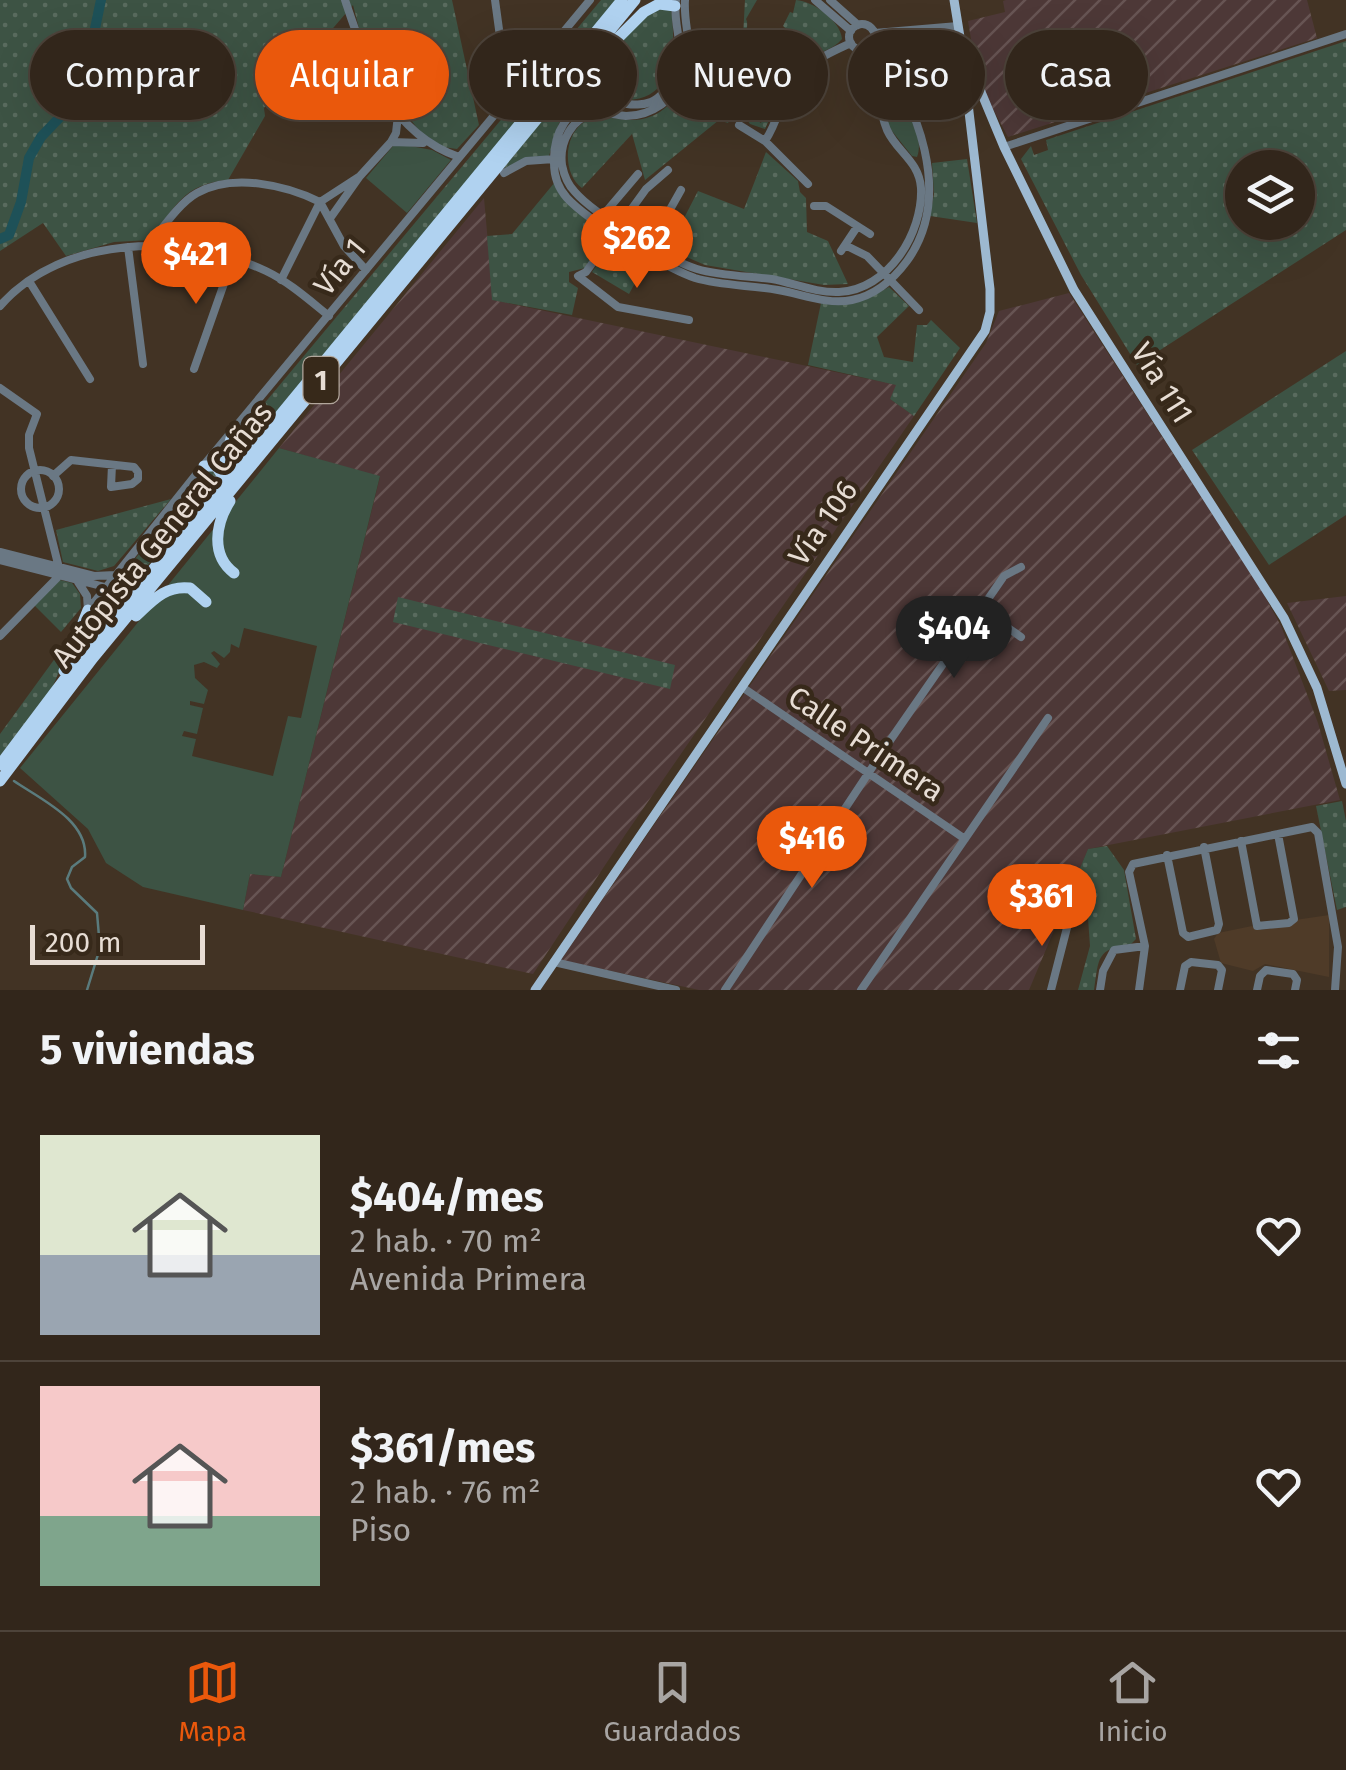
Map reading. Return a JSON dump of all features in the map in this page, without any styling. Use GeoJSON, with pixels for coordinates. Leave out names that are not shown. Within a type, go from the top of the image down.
{"type":"FeatureCollection","features":[{"type":"Feature","properties":{"kind":"highway","name":"Autopista General Cañas"},"geometry":{"type":"LineString","coordinates":[[0,781],[6,764],[58,686],[622,0]]}},
{"type":"Feature","properties":{"kind":"highway","name":"Autopista General Cañas"},"geometry":{"type":"LineString","coordinates":[[610,30],[635,0]]}},
{"type":"Feature","properties":{"kind":"highway"},"geometry":{"type":"LineString","coordinates":[[626,30],[658,4],[679,2]]}},
{"type":"Feature","properties":{"kind":"highway","name":"Autopista General Cañas"},"geometry":{"type":"LineString","coordinates":[[6,764],[534,120]]}},
{"type":"Feature","properties":{"kind":"highway"},"geometry":{"type":"LineString","coordinates":[[234,573],[223,563],[218,546],[217,533],[224,510],[372,318]]}},
{"type":"Feature","properties":{"kind":"highway"},"geometry":{"type":"LineString","coordinates":[[216,492],[233,431]]}},
{"type":"Feature","properties":{"kind":"highway"},"geometry":{"type":"LineString","coordinates":[[204,466],[216,466],[222,475]]}},
{"type":"Feature","properties":{"kind":"highway"},"geometry":{"type":"LineString","coordinates":[[6,764],[122,629],[152,601],[168,589],[185,587],[196,591],[206,602]]}},
{"type":"Feature","properties":{"kind":"highway"},"geometry":{"type":"LineString","coordinates":[[58,686],[88,610]]}},
{"type":"Feature","properties":{"kind":"main road","name":"Vía 111"},"geometry":{"type":"LineString","coordinates":[[954,0],[959,30]]}},
{"type":"Feature","properties":{"kind":"main road","name":"Vía 111"},"geometry":{"type":"LineString","coordinates":[[985,102],[1074,290],[1284,618],[1317,688],[1346,784]]}},
{"type":"Feature","properties":{"kind":"main road","name":"Vía 106"},"geometry":{"type":"LineString","coordinates":[[535,990],[985,331],[990,290],[970,120]]}},
{"type":"Feature","properties":{"kind":"main road"},"geometry":{"type":"LineString","coordinates":[[971,130],[992,121]]}},
{"type":"Feature","properties":{"kind":"street"},"geometry":{"type":"LineString","coordinates":[[345,0],[357,30]]}},
{"type":"Feature","properties":{"kind":"street"},"geometry":{"type":"LineString","coordinates":[[495,0],[499,30]]}},
{"type":"Feature","properties":{"kind":"street"},"geometry":{"type":"LineString","coordinates":[[574,0],[584,8]]}},
{"type":"Feature","properties":{"kind":"street","name":"Vía 1"},"geometry":{"type":"LineString","coordinates":[[88,610],[590,0]]}},
{"type":"Feature","properties":{"kind":"street"},"geometry":{"type":"LineString","coordinates":[[814,0],[854,28],[866,25],[868,30]]}},
{"type":"Feature","properties":{"kind":"street"},"geometry":{"type":"LineString","coordinates":[[830,0],[854,28]]}},
{"type":"Feature","properties":{"kind":"street"},"geometry":{"type":"LineString","coordinates":[[679,2],[680,59],[664,98],[634,106],[600,102],[578,108],[561,126],[558,183],[567,198],[616,228],[682,264],[718,278]]}},
{"type":"Feature","properties":{"kind":"street"},"geometry":{"type":"LineString","coordinates":[[1004,147],[1346,34]]}},
{"type":"Feature","properties":{"kind":"street"},"geometry":{"type":"LineString","coordinates":[[765,140],[801,71],[848,45]]}},
{"type":"Feature","properties":{"kind":"street"},"geometry":{"type":"LineString","coordinates":[[330,217],[391,142],[397,120]]}},
{"type":"Feature","properties":{"kind":"street"},"geometry":{"type":"LineString","coordinates":[[403,120],[428,144]]}},
{"type":"Feature","properties":{"kind":"street"},"geometry":{"type":"LineString","coordinates":[[885,120],[886,127],[921,167]]}},
{"type":"Feature","properties":{"kind":"street"},"geometry":{"type":"LineString","coordinates":[[557,160],[574,191],[668,267],[844,301],[865,296],[887,277],[911,255],[923,230],[930,196],[914,120]]}},
{"type":"Feature","properties":{"kind":"street"},"geometry":{"type":"LineString","coordinates":[[739,126],[765,140],[808,184]]}},
{"type":"Feature","properties":{"kind":"street"},"geometry":{"type":"LineString","coordinates":[[404,140],[410,127]]}},
{"type":"Feature","properties":{"kind":"street"},"geometry":{"type":"LineString","coordinates":[[391,142],[428,144],[459,157]]}},
{"type":"Feature","properties":{"kind":"street"},"geometry":{"type":"LineString","coordinates":[[504,173],[526,161],[557,160]]}},
{"type":"Feature","properties":{"kind":"street"},"geometry":{"type":"LineString","coordinates":[[668,170],[646,189],[586,272],[578,276],[618,308],[689,320]]}},
{"type":"Feature","properties":{"kind":"street"},"geometry":{"type":"LineString","coordinates":[[604,214],[638,174]]}},
{"type":"Feature","properties":{"kind":"street"},"geometry":{"type":"LineString","coordinates":[[281,280],[320,202],[360,176]]}},
{"type":"Feature","properties":{"kind":"street"},"geometry":{"type":"LineString","coordinates":[[149,246],[195,194],[218,186],[266,186],[320,202],[344,246],[366,270]]}},
{"type":"Feature","properties":{"kind":"street"},"geometry":{"type":"LineString","coordinates":[[650,245],[681,190]]}},
{"type":"Feature","properties":{"kind":"street"},"geometry":{"type":"LineString","coordinates":[[814,206],[826,206],[870,234]]}},
{"type":"Feature","properties":{"kind":"street"},"geometry":{"type":"LineString","coordinates":[[857,227],[843,248],[868,256],[920,310]]}},
{"type":"Feature","properties":{"kind":"street"},"geometry":{"type":"LineString","coordinates":[[0,306],[29,280],[64,263],[128,247],[149,246],[193,248],[233,258],[281,280],[329,316]]}},
{"type":"Feature","properties":{"kind":"street"},"geometry":{"type":"LineString","coordinates":[[128,247],[143,364]]}},
{"type":"Feature","properties":{"kind":"street"},"geometry":{"type":"LineString","coordinates":[[194,368],[233,258]]}},
{"type":"Feature","properties":{"kind":"street"},"geometry":{"type":"LineString","coordinates":[[29,280],[90,380]]}},
{"type":"Feature","properties":{"kind":"street"},"geometry":{"type":"LineString","coordinates":[[0,388],[37,414],[29,442],[58,571]]}},
{"type":"Feature","properties":{"kind":"street"},"geometry":{"type":"LineString","coordinates":[[53,476],[72,460],[112,464]]}},
{"type":"Feature","properties":{"kind":"street"},"geometry":{"type":"LineString","coordinates":[[46,469],[53,476],[61,484],[54,503],[35,509],[20,494],[26,474],[46,469]]}},
{"type":"Feature","properties":{"kind":"street"},"geometry":{"type":"LineString","coordinates":[[0,552],[104,587]]}},
{"type":"Feature","properties":{"kind":"street"},"geometry":{"type":"LineString","coordinates":[[0,560],[100,577],[115,575]]}},
{"type":"Feature","properties":{"kind":"street"},"geometry":{"type":"LineString","coordinates":[[725,990],[868,772],[1004,576],[1022,568]]}},
{"type":"Feature","properties":{"kind":"street"},"geometry":{"type":"LineString","coordinates":[[0,636],[58,571]]}},
{"type":"Feature","properties":{"kind":"street"},"geometry":{"type":"LineString","coordinates":[[74,579],[84,589],[88,610]]}},
{"type":"Feature","properties":{"kind":"street"},"geometry":{"type":"LineString","coordinates":[[982,609],[1021,637]]}},
{"type":"Feature","properties":{"kind":"street","name":"Calle Primera"},"geometry":{"type":"LineString","coordinates":[[742,687],[965,838]]}},
{"type":"Feature","properties":{"kind":"street"},"geometry":{"type":"LineString","coordinates":[[861,990],[1048,718]]}},
{"type":"Feature","properties":{"kind":"street"},"geometry":{"type":"LineString","coordinates":[[1139,990],[1145,946],[1129,872],[1133,864],[1312,827],[1318,833],[1339,957],[1334,990]]}},
{"type":"Feature","properties":{"kind":"street"},"geometry":{"type":"LineString","coordinates":[[1240,841],[1257,926],[1289,923],[1294,919],[1278,834]]}},
{"type":"Feature","properties":{"kind":"street"},"geometry":{"type":"LineString","coordinates":[[1167,855],[1188,938],[1217,930],[1219,924],[1204,847]]}},
{"type":"Feature","properties":{"kind":"street"},"geometry":{"type":"LineString","coordinates":[[1333,914],[1346,911]]}},
{"type":"Feature","properties":{"kind":"street"},"geometry":{"type":"LineString","coordinates":[[1051,990],[1070,916]]}},
{"type":"Feature","properties":{"kind":"street"},"geometry":{"type":"LineString","coordinates":[[1100,990],[1103,971],[1114,950],[1145,946]]}},
{"type":"Feature","properties":{"kind":"street"},"geometry":{"type":"LineString","coordinates":[[554,962],[676,990]]}},
{"type":"Feature","properties":{"kind":"street"},"geometry":{"type":"LineString","coordinates":[[1180,990],[1185,966],[1191,962],[1218,965],[1222,970],[1218,990]]}},
{"type":"Feature","properties":{"kind":"street"},"geometry":{"type":"LineString","coordinates":[[1257,990],[1260,976],[1266,970],[1293,974],[1297,980],[1295,990]]}},
{"type":"Feature","properties":{"kind":"shaded area"},"geometry":{"type":"Polygon","coordinates":[[[1307,0],[1317,38],[1148,92],[1148,30],[1005,30],[1005,120],[1061,120],[1008,137],[985,94],[985,30],[970,30],[968,21],[1005,12],[1003,1],[1307,0]]]}},
{"type":"Feature","properties":{"kind":"shaded area"},"geometry":{"type":"Polygon","coordinates":[[[484,198],[493,300],[897,385],[890,399],[914,416],[533,974],[243,910],[250,874],[281,877],[380,477],[279,448],[484,198]]]}},
{"type":"Feature","properties":{"kind":"shaded area"},"geometry":{"type":"Polygon","coordinates":[[[1069,293],[1281,626],[1318,723],[1340,800],[1088,849],[1029,990],[699,990],[561,960],[986,343],[999,311],[1069,293]]]}},
{"type":"Feature","properties":{"kind":"shaded area"},"geometry":{"type":"Polygon","coordinates":[[[1346,596],[1346,690],[1329,691],[1287,603],[1346,596]]]}},
{"type":"Feature","properties":{"kind":"shaded area"},"geometry":{"type":"Polygon","coordinates":[[[1329,915],[1329,977],[1265,964],[1253,971],[1221,963],[1214,939],[1218,933],[1252,926],[1262,930],[1329,915]]]}},
{"type":"Feature","properties":{"kind":"green space"},"geometry":{"type":"Polygon","coordinates":[[[0,0],[452,0],[469,79],[469,120],[478,120],[479,125],[457,149],[443,147],[421,133],[411,120],[449,120],[449,30],[360,30],[353,5],[331,30],[255,30],[255,120],[263,120],[228,180],[190,192],[150,240],[114,242],[66,256],[43,223],[0,251],[0,0]]]}},
{"type":"Feature","properties":{"kind":"green space"},"geometry":{"type":"Polygon","coordinates":[[[601,0],[619,0],[594,30],[576,30],[601,0]]]}},
{"type":"Feature","properties":{"kind":"green space"},"geometry":{"type":"Polygon","coordinates":[[[745,0],[757,0],[746,19],[747,30],[743,30],[745,0]]]}},
{"type":"Feature","properties":{"kind":"green space"},"geometry":{"type":"Polygon","coordinates":[[[796,0],[825,13],[837,25],[842,39],[830,48],[828,30],[787,30],[783,26],[793,13],[796,0]]]}},
{"type":"Feature","properties":{"kind":"green space"},"geometry":{"type":"Polygon","coordinates":[[[655,8],[671,8],[672,30],[657,30],[657,89],[637,98],[637,30],[632,30],[655,8]]]}},
{"type":"Feature","properties":{"kind":"green space"},"geometry":{"type":"Polygon","coordinates":[[[1346,41],[1346,230],[1137,365],[1081,275],[1021,159],[1031,146],[1034,155],[1048,150],[1046,140],[1107,120],[1148,120],[1148,106],[1346,41]]]}},
{"type":"Feature","properties":{"kind":"green space"},"geometry":{"type":"Polygon","coordinates":[[[657,113],[657,120],[719,120],[645,180],[632,134],[582,188],[575,182],[568,154],[578,127],[589,120],[647,118],[657,113]]]}},
{"type":"Feature","properties":{"kind":"green space"},"geometry":{"type":"Polygon","coordinates":[[[501,120],[519,120],[225,475],[232,442],[501,120]]]}},
{"type":"Feature","properties":{"kind":"green space"},"geometry":{"type":"Polygon","coordinates":[[[542,120],[562,120],[549,156],[527,158],[503,169],[542,120]]]}},
{"type":"Feature","properties":{"kind":"green space"},"geometry":{"type":"Polygon","coordinates":[[[747,120],[768,120],[765,129],[747,120]]]}},
{"type":"Feature","properties":{"kind":"green space"},"geometry":{"type":"Polygon","coordinates":[[[887,120],[913,120],[918,135],[917,157],[912,156],[887,120]]]}},
{"type":"Feature","properties":{"kind":"green space"},"geometry":{"type":"Polygon","coordinates":[[[393,146],[432,150],[451,160],[407,213],[366,178],[393,146]]]}},
{"type":"Feature","properties":{"kind":"green space"},"geometry":{"type":"Polygon","coordinates":[[[766,152],[798,181],[806,198],[807,232],[828,241],[848,284],[824,285],[705,265],[668,249],[698,191],[744,209],[766,152]]]}},
{"type":"Feature","properties":{"kind":"green space"},"geometry":{"type":"Polygon","coordinates":[[[967,159],[977,223],[930,216],[934,194],[932,163],[967,159]]]}},
{"type":"Feature","properties":{"kind":"green space"},"geometry":{"type":"Polygon","coordinates":[[[555,182],[607,233],[585,268],[569,272],[569,282],[578,288],[572,315],[492,300],[487,236],[512,234],[555,182]]]}},
{"type":"Feature","properties":{"kind":"green space"},"geometry":{"type":"Polygon","coordinates":[[[615,239],[648,259],[629,294],[592,272],[615,239]]]}},
{"type":"Feature","properties":{"kind":"green space"},"geometry":{"type":"Polygon","coordinates":[[[889,287],[909,306],[877,337],[884,357],[913,362],[917,325],[927,325],[931,320],[960,348],[914,416],[890,399],[896,385],[808,365],[821,303],[856,301],[889,287]]]}},
{"type":"Feature","properties":{"kind":"green space"},"geometry":{"type":"Polygon","coordinates":[[[1346,351],[1346,515],[1269,565],[1192,450],[1346,351]]]}},
{"type":"Feature","properties":{"kind":"green space"},"geometry":{"type":"Polygon","coordinates":[[[279,448],[380,476],[281,877],[250,874],[243,910],[143,887],[106,863],[88,829],[20,768],[279,448]],[[244,628],[239,648],[231,644],[224,658],[211,653],[220,664],[217,668],[204,662],[194,665],[195,678],[208,690],[204,704],[190,701],[190,705],[203,708],[197,734],[184,731],[182,736],[196,739],[192,756],[273,776],[288,716],[301,718],[317,646],[244,628]]]}},
{"type":"Feature","properties":{"kind":"green space"},"geometry":{"type":"Polygon","coordinates":[[[208,471],[220,472],[215,487],[136,579],[127,584],[120,577],[208,471]]]}},
{"type":"Feature","properties":{"kind":"green space"},"geometry":{"type":"Polygon","coordinates":[[[171,499],[114,566],[98,571],[63,562],[56,530],[171,499]]]}},
{"type":"Feature","properties":{"kind":"green space"},"geometry":{"type":"Polygon","coordinates":[[[60,580],[72,583],[80,594],[81,608],[61,632],[34,605],[60,580]]]}},
{"type":"Feature","properties":{"kind":"green space"},"geometry":{"type":"Polygon","coordinates":[[[398,597],[675,665],[670,689],[393,622],[398,597]]]}},
{"type":"Feature","properties":{"kind":"green space"},"geometry":{"type":"Polygon","coordinates":[[[80,624],[52,688],[0,756],[0,734],[80,624]]]}},
{"type":"Feature","properties":{"kind":"green space"},"geometry":{"type":"Polygon","coordinates":[[[1342,801],[1346,821],[1346,907],[1337,910],[1316,806],[1342,801]]]}},
{"type":"Feature","properties":{"kind":"green space"},"geometry":{"type":"Polygon","coordinates":[[[1107,846],[1124,870],[1136,939],[1105,952],[1094,990],[1078,990],[1090,946],[1088,918],[1062,911],[1088,849],[1107,846]]]}},
{"type":"Feature","properties":{"kind":"waterway"},"geometry":{"type":"LineString","coordinates":[[0,239],[9,235],[21,202],[29,158],[41,137],[62,115],[64,79],[90,52],[101,0]]}},
{"type":"Feature","properties":{"kind":"waterway"},"geometry":{"type":"LineString","coordinates":[[14,781],[71,821],[84,844],[85,857],[72,867],[67,879],[97,913],[100,948],[87,990]]}}]}
